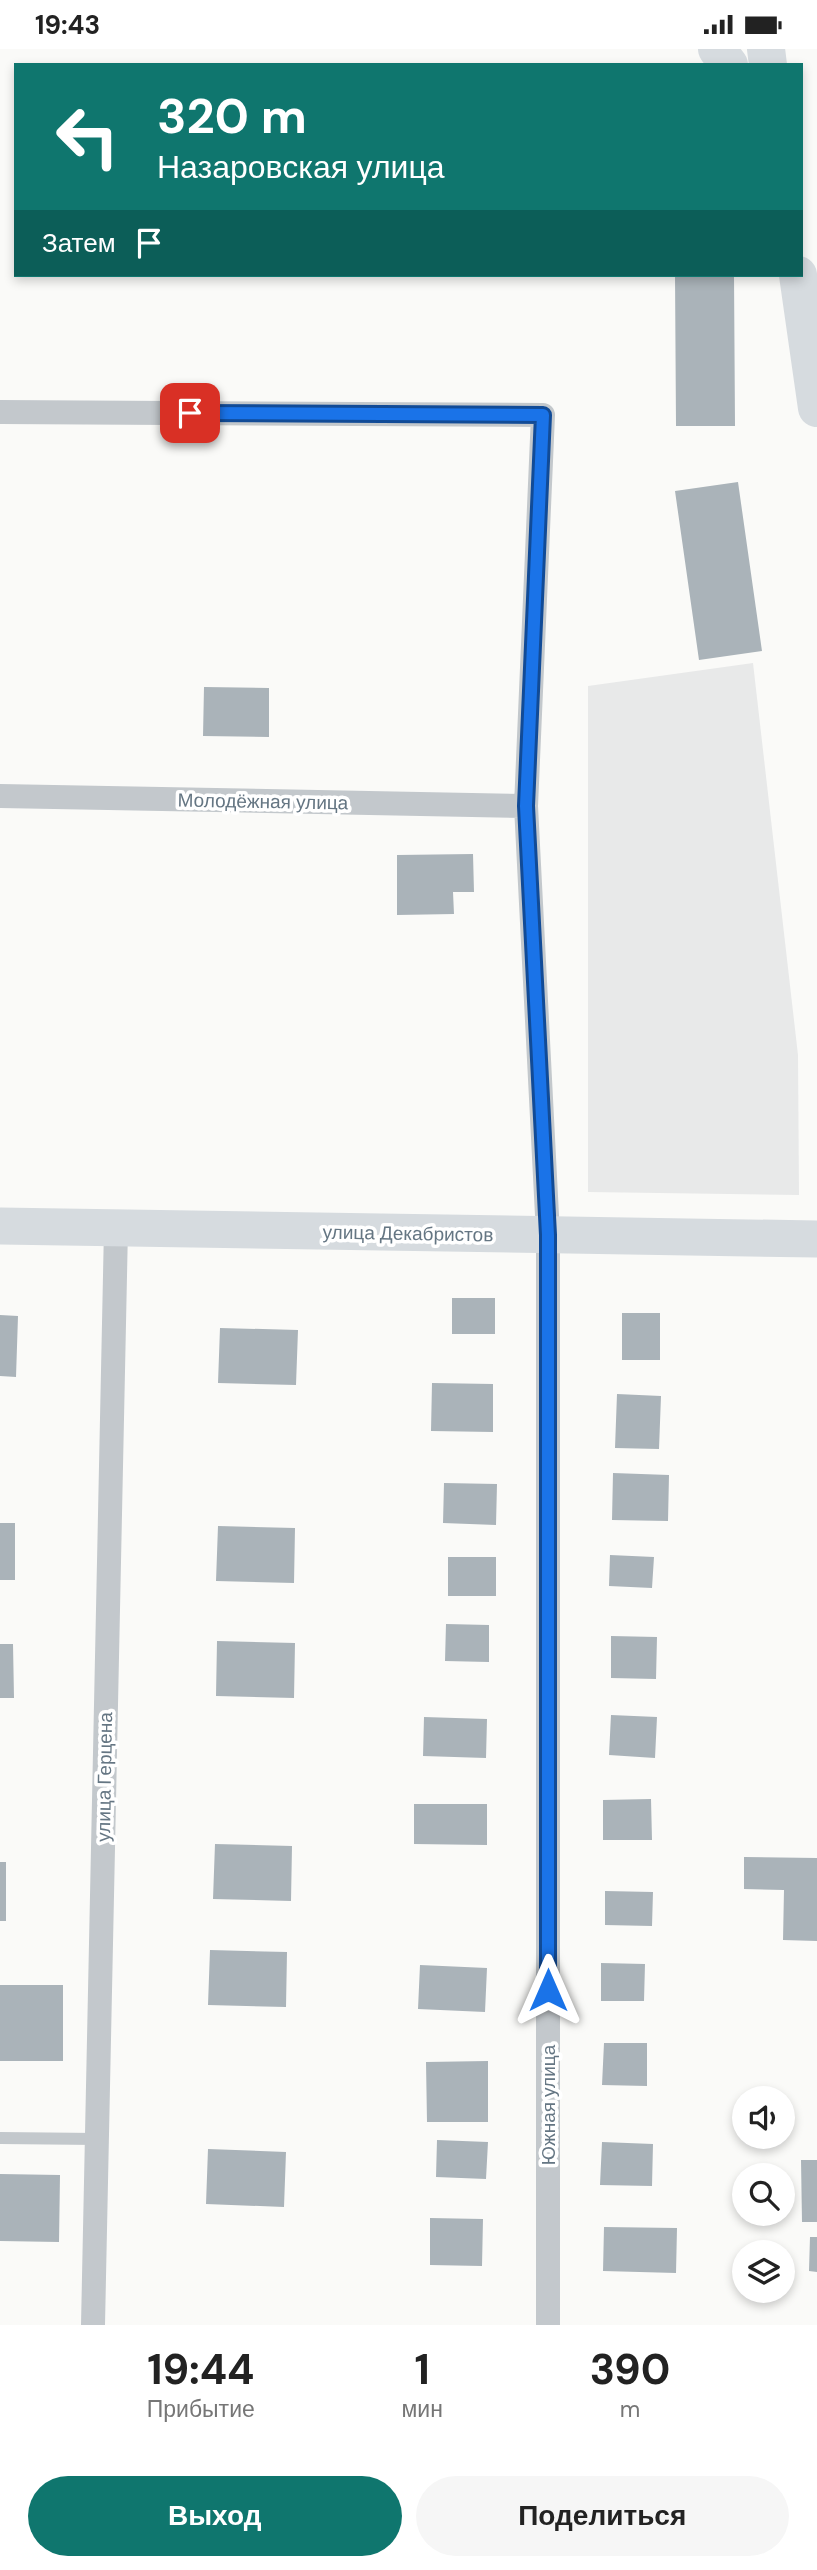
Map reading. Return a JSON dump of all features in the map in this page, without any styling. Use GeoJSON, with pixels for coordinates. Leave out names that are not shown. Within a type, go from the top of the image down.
{"type":"FeatureCollection","features":[{"type":"Feature","properties":{"kind":"main road"},"geometry":{"type":"LineString","coordinates":[[798,277],[817,408]]}},
{"type":"Feature","properties":{"kind":"main road","name":"улица Декабристов"},"geometry":{"type":"LineString","coordinates":[[0,1226],[817,1239]]}},
{"type":"Feature","properties":{"kind":"street","name":"Южная улица"},"geometry":{"type":"LineString","coordinates":[[0,412],[543,415],[526,806],[548,1235],[548,2325]]}},
{"type":"Feature","properties":{"kind":"street","name":"Молодёжная улица"},"geometry":{"type":"LineString","coordinates":[[0,796],[526,806]]}},
{"type":"Feature","properties":{"kind":"street","name":"улица Герцена"},"geometry":{"type":"LineString","coordinates":[[93,2325],[116,1228]]}},
{"type":"Feature","properties":{"kind":"lane"},"geometry":{"type":"LineString","coordinates":[[0,2138],[97,2140]]}},
{"type":"Feature","properties":{"kind":"shaded area"},"geometry":{"type":"Polygon","coordinates":[[[753,663],[798,1055],[799,1195],[588,1192],[588,686],[753,663]]]}},
{"type":"Feature","properties":{"kind":"building"},"geometry":{"type":"Polygon","coordinates":[[[675,277],[734,277],[735,426],[676,426],[675,277]]]}},
{"type":"Feature","properties":{"kind":"building"},"geometry":{"type":"Polygon","coordinates":[[[738,482],[762,651],[699,660],[675,491],[738,482]]]}},
{"type":"Feature","properties":{"kind":"building"},"geometry":{"type":"Polygon","coordinates":[[[204,687],[269,688],[269,737],[203,736],[204,687]]]}},
{"type":"Feature","properties":{"kind":"building"},"geometry":{"type":"Polygon","coordinates":[[[473,854],[474,892],[453,892],[454,914],[397,915],[397,855],[473,854]]]}},
{"type":"Feature","properties":{"kind":"building"},"geometry":{"type":"Polygon","coordinates":[[[452,1298],[495,1298],[495,1334],[452,1334],[452,1298]]]}},
{"type":"Feature","properties":{"kind":"building"},"geometry":{"type":"Polygon","coordinates":[[[622,1313],[660,1313],[660,1360],[622,1360],[622,1313]]]}},
{"type":"Feature","properties":{"kind":"building"},"geometry":{"type":"Polygon","coordinates":[[[0,1315],[18,1316],[16,1377],[0,1376],[0,1315]]]}},
{"type":"Feature","properties":{"kind":"building"},"geometry":{"type":"Polygon","coordinates":[[[220,1328],[298,1330],[296,1385],[218,1383],[220,1328]]]}},
{"type":"Feature","properties":{"kind":"building"},"geometry":{"type":"Polygon","coordinates":[[[432,1383],[493,1384],[493,1432],[431,1431],[432,1383]]]}},
{"type":"Feature","properties":{"kind":"building"},"geometry":{"type":"Polygon","coordinates":[[[617,1394],[661,1396],[659,1449],[615,1448],[617,1394]]]}},
{"type":"Feature","properties":{"kind":"building"},"geometry":{"type":"Polygon","coordinates":[[[613,1473],[669,1475],[668,1521],[612,1520],[613,1473]]]}},
{"type":"Feature","properties":{"kind":"building"},"geometry":{"type":"Polygon","coordinates":[[[444,1483],[497,1484],[496,1525],[443,1523],[444,1483]]]}},
{"type":"Feature","properties":{"kind":"building"},"geometry":{"type":"Polygon","coordinates":[[[0,1523],[15,1523],[15,1580],[0,1580],[0,1523]]]}},
{"type":"Feature","properties":{"kind":"building"},"geometry":{"type":"Polygon","coordinates":[[[218,1526],[295,1528],[294,1583],[216,1581],[218,1526]]]}},
{"type":"Feature","properties":{"kind":"building"},"geometry":{"type":"Polygon","coordinates":[[[610,1555],[654,1557],[652,1588],[609,1586],[610,1555]]]}},
{"type":"Feature","properties":{"kind":"building"},"geometry":{"type":"Polygon","coordinates":[[[448,1557],[496,1557],[496,1596],[448,1596],[448,1557]]]}},
{"type":"Feature","properties":{"kind":"building"},"geometry":{"type":"Polygon","coordinates":[[[446,1624],[489,1625],[489,1662],[445,1661],[446,1624]]]}},
{"type":"Feature","properties":{"kind":"building"},"geometry":{"type":"Polygon","coordinates":[[[611,1636],[657,1637],[656,1679],[611,1678],[611,1636]]]}},
{"type":"Feature","properties":{"kind":"building"},"geometry":{"type":"Polygon","coordinates":[[[217,1641],[295,1643],[294,1698],[216,1696],[217,1641]]]}},
{"type":"Feature","properties":{"kind":"building"},"geometry":{"type":"Polygon","coordinates":[[[0,1644],[13,1644],[14,1698],[0,1698],[0,1644]]]}},
{"type":"Feature","properties":{"kind":"building"},"geometry":{"type":"Polygon","coordinates":[[[611,1715],[657,1717],[655,1758],[609,1755],[611,1715]]]}},
{"type":"Feature","properties":{"kind":"building"},"geometry":{"type":"Polygon","coordinates":[[[424,1717],[487,1719],[486,1758],[423,1756],[424,1717]]]}},
{"type":"Feature","properties":{"kind":"building"},"geometry":{"type":"Polygon","coordinates":[[[651,1799],[652,1840],[603,1840],[603,1800],[651,1799]]]}},
{"type":"Feature","properties":{"kind":"building"},"geometry":{"type":"Polygon","coordinates":[[[414,1804],[487,1804],[487,1845],[414,1844],[414,1804]]]}},
{"type":"Feature","properties":{"kind":"building"},"geometry":{"type":"Polygon","coordinates":[[[215,1844],[292,1846],[291,1901],[213,1899],[215,1844]]]}},
{"type":"Feature","properties":{"kind":"building"},"geometry":{"type":"Polygon","coordinates":[[[744,1857],[817,1858],[817,1941],[783,1940],[784,1890],[744,1889],[744,1857]]]}},
{"type":"Feature","properties":{"kind":"building"},"geometry":{"type":"Polygon","coordinates":[[[0,1862],[6,1862],[6,1921],[0,1921],[0,1862]]]}},
{"type":"Feature","properties":{"kind":"building"},"geometry":{"type":"Polygon","coordinates":[[[605,1891],[653,1892],[652,1926],[605,1925],[605,1891]]]}},
{"type":"Feature","properties":{"kind":"building"},"geometry":{"type":"Polygon","coordinates":[[[210,1950],[287,1952],[286,2007],[208,2005],[210,1950]]]}},
{"type":"Feature","properties":{"kind":"building"},"geometry":{"type":"Polygon","coordinates":[[[601,1963],[645,1964],[644,2001],[601,2001],[601,1963]]]}},
{"type":"Feature","properties":{"kind":"building"},"geometry":{"type":"Polygon","coordinates":[[[420,1965],[487,1968],[485,2012],[418,2009],[420,1965]]]}},
{"type":"Feature","properties":{"kind":"building"},"geometry":{"type":"Polygon","coordinates":[[[0,1985],[63,1985],[63,2061],[0,2061],[0,1985]]]}},
{"type":"Feature","properties":{"kind":"building"},"geometry":{"type":"Polygon","coordinates":[[[604,2043],[647,2043],[647,2086],[602,2085],[604,2043]]]}},
{"type":"Feature","properties":{"kind":"building"},"geometry":{"type":"Polygon","coordinates":[[[488,2061],[488,2122],[427,2122],[426,2062],[488,2061]]]}},
{"type":"Feature","properties":{"kind":"building"},"geometry":{"type":"Polygon","coordinates":[[[437,2140],[488,2142],[486,2179],[436,2177],[437,2140]]]}},
{"type":"Feature","properties":{"kind":"building"},"geometry":{"type":"Polygon","coordinates":[[[602,2142],[653,2144],[652,2186],[600,2185],[602,2142]]]}},
{"type":"Feature","properties":{"kind":"building"},"geometry":{"type":"Polygon","coordinates":[[[208,2149],[286,2152],[284,2207],[206,2204],[208,2149]]]}},
{"type":"Feature","properties":{"kind":"building"},"geometry":{"type":"Polygon","coordinates":[[[801,2160],[817,2160],[817,2222],[802,2222],[801,2160]]]}},
{"type":"Feature","properties":{"kind":"building"},"geometry":{"type":"Polygon","coordinates":[[[0,2174],[60,2175],[59,2242],[0,2241],[0,2174]]]}},
{"type":"Feature","properties":{"kind":"building"},"geometry":{"type":"Polygon","coordinates":[[[430,2218],[483,2219],[482,2266],[430,2265],[430,2218]]]}},
{"type":"Feature","properties":{"kind":"building"},"geometry":{"type":"Polygon","coordinates":[[[604,2227],[677,2228],[676,2273],[603,2271],[604,2227]]]}},
{"type":"Feature","properties":{"kind":"building"},"geometry":{"type":"Polygon","coordinates":[[[810,2237],[817,2237],[817,2272],[809,2271],[810,2237]]]}},
{"type":"Feature","properties":{"kind":"route"},"geometry":{"type":"LineString","coordinates":[[190,413],[543,415],[526,806],[548,1235],[548,1990]]}}]}
